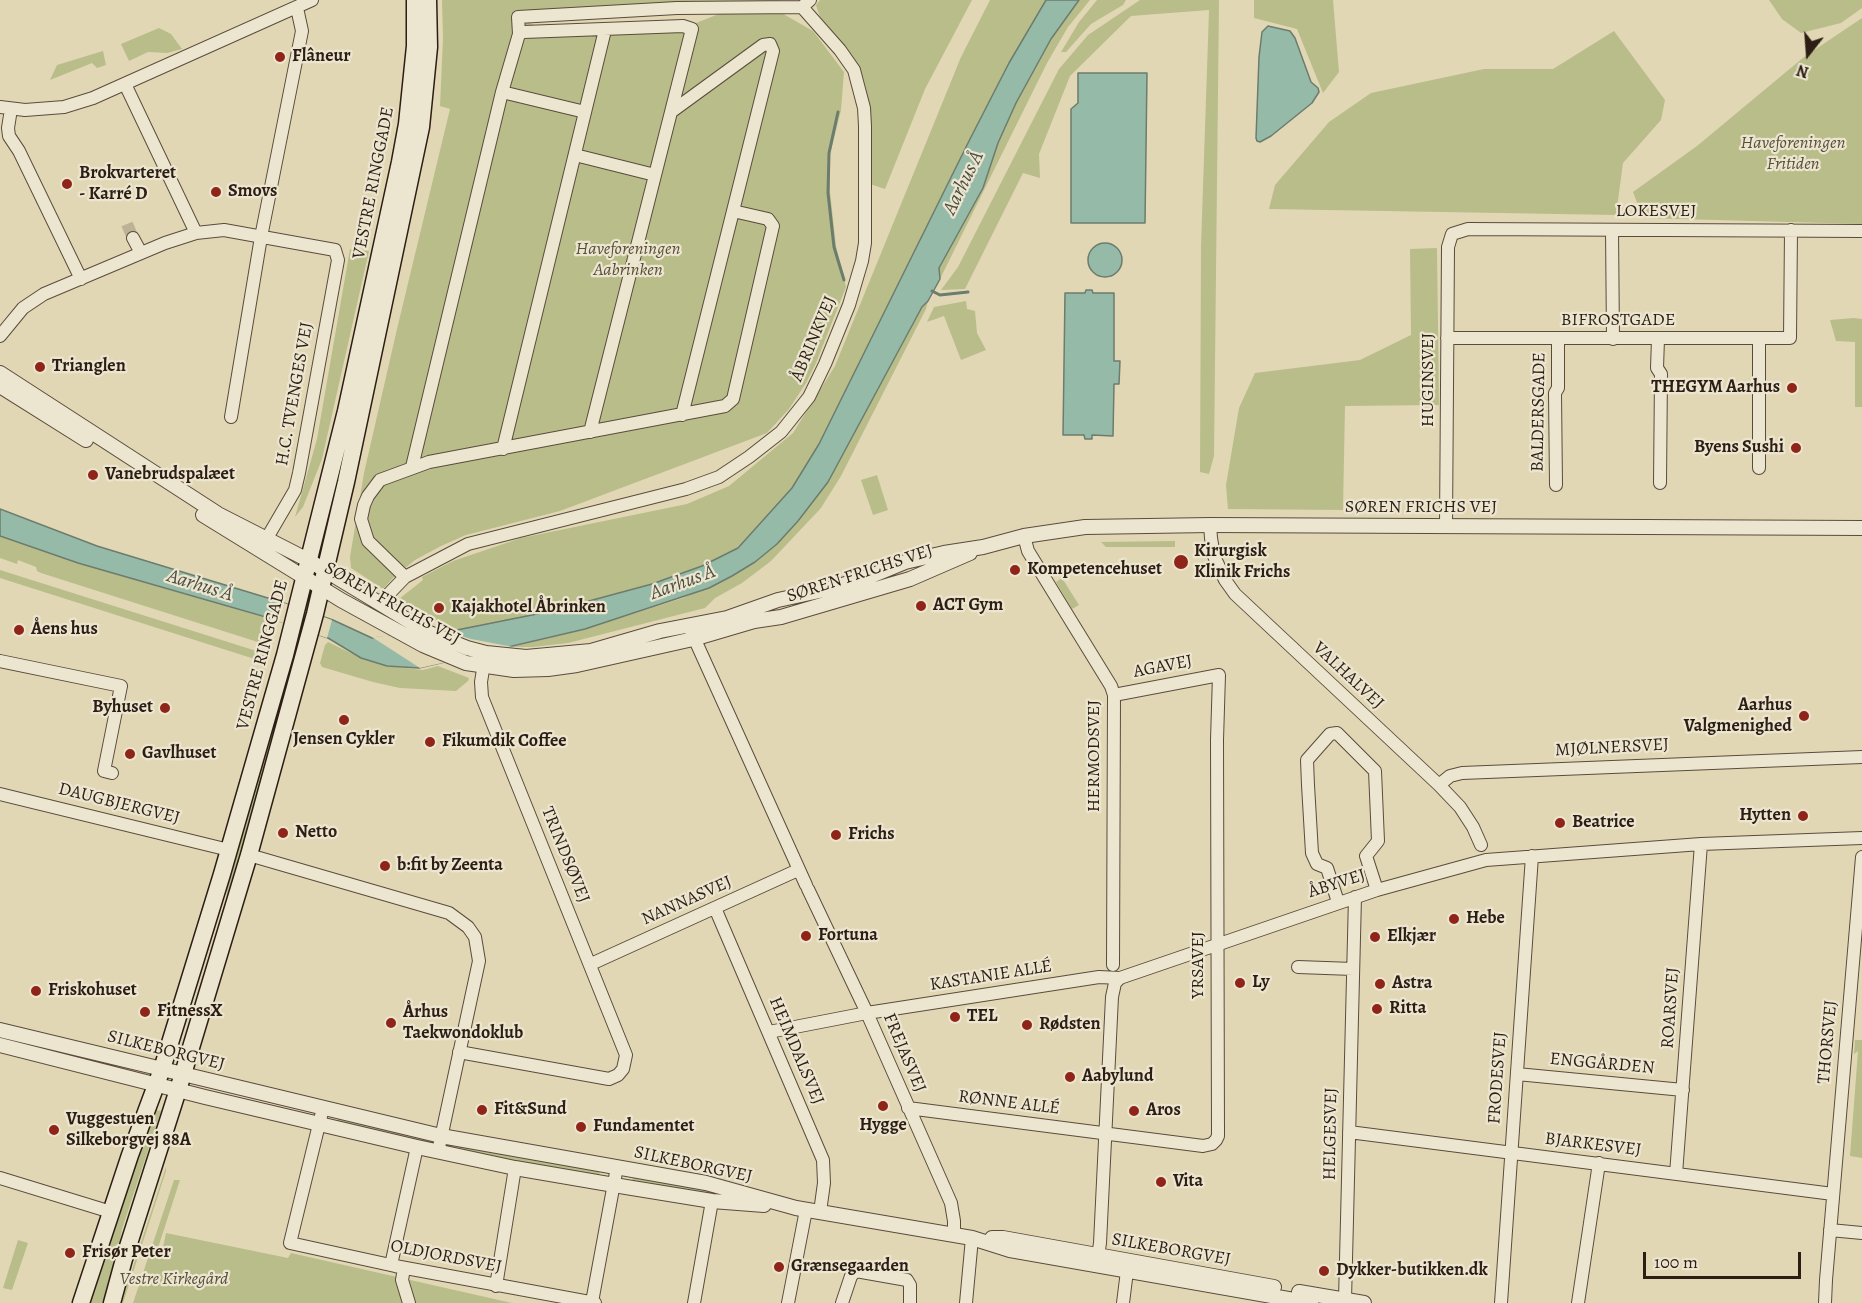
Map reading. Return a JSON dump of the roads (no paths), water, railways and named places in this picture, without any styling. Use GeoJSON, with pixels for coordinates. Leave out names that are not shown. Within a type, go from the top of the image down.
{"type":"FeatureCollection","features":[{"type":"Feature","properties":{"kind":"main road","name":"VESTRE RINGGADE"},"geometry":{"type":"LineString","coordinates":[[81,1303],[162,1069],[229,850],[297,607],[346,411],[404,143],[415,46],[415,0]]}},
{"type":"Feature","properties":{"kind":"main road","name":"VESTRE RINGGADE"},"geometry":{"type":"LineString","coordinates":[[112,1303],[249,855],[315,614],[421,127],[429,47],[428,0]]}},
{"type":"Feature","properties":{"kind":"street"},"geometry":{"type":"LineString","coordinates":[[81,279],[19,151],[5,139],[8,128],[5,108],[64,107],[93,98],[312,0]]}},
{"type":"Feature","properties":{"kind":"street","name":"ÅBRINKVEJ"},"geometry":{"type":"LineString","coordinates":[[380,603],[405,577],[468,544],[686,489],[719,477],[749,457],[781,432],[809,397],[845,315],[862,261],[865,243],[864,108],[854,70],[806,4],[677,8],[518,17],[519,34]]}},
{"type":"Feature","properties":{"kind":"street"},"geometry":{"type":"LineString","coordinates":[[231,417],[261,237],[302,31],[297,8]]}},
{"type":"Feature","properties":{"kind":"street"},"geometry":{"type":"LineString","coordinates":[[412,466],[502,92],[519,34],[683,26],[692,29],[590,432]]}},
{"type":"Feature","properties":{"kind":"street"},"geometry":{"type":"LineString","coordinates":[[503,449],[605,30]]}},
{"type":"Feature","properties":{"kind":"street"},"geometry":{"type":"LineString","coordinates":[[671,112],[763,45],[770,44],[773,47],[682,415]]}},
{"type":"Feature","properties":{"kind":"street"},"geometry":{"type":"LineString","coordinates":[[125,84],[196,233]]}},
{"type":"Feature","properties":{"kind":"street"},"geometry":{"type":"LineString","coordinates":[[502,92],[585,112]]}},
{"type":"Feature","properties":{"kind":"street"},"geometry":{"type":"LineString","coordinates":[[575,155],[655,175]]}},
{"type":"Feature","properties":{"kind":"street"},"geometry":{"type":"LineString","coordinates":[[405,577],[368,540],[361,519],[368,495],[380,480],[412,466],[682,415],[725,406],[733,399],[773,226],[768,219],[733,211]]}},
{"type":"Feature","properties":{"kind":"street","name":"LOKESVEJ"},"geometry":{"type":"LineString","coordinates":[[1452,234],[1468,229],[1862,231]]}},
{"type":"Feature","properties":{"kind":"street"},"geometry":{"type":"LineString","coordinates":[[0,336],[14,317],[32,300],[165,243],[196,233],[224,230],[261,237]]}},
{"type":"Feature","properties":{"kind":"street"},"geometry":{"type":"LineString","coordinates":[[1612,230],[1613,339]]}},
{"type":"Feature","properties":{"kind":"street","name":"BIFROSTGADE"},"geometry":{"type":"LineString","coordinates":[[1447,338],[1790,338],[1791,230]]}},
{"type":"Feature","properties":{"kind":"street","name":"HUGINSVEJ"},"geometry":{"type":"LineString","coordinates":[[1446,526],[1448,247],[1452,234]]}},
{"type":"Feature","properties":{"kind":"street","name":"H.C. TVENGES VEJ"},"geometry":{"type":"LineString","coordinates":[[261,237],[335,250],[338,260],[295,490],[267,538]]}},
{"type":"Feature","properties":{"kind":"street"},"geometry":{"type":"LineString","coordinates":[[133,238],[141,253]]}},
{"type":"Feature","properties":{"kind":"street"},"geometry":{"type":"LineString","coordinates":[[1759,338],[1759,468]]}},
{"type":"Feature","properties":{"kind":"street","name":"BALDERSGADE"},"geometry":{"type":"LineString","coordinates":[[1556,485],[1555,393],[1558,388],[1558,339]]}},
{"type":"Feature","properties":{"kind":"street"},"geometry":{"type":"LineString","coordinates":[[1658,339],[1658,368],[1661,374],[1660,483]]}},
{"type":"Feature","properties":{"kind":"street","name":"SØREN FRICHS VEJ"},"geometry":{"type":"LineString","coordinates":[[0,373],[218,514],[267,538],[306,568],[321,588],[403,634],[456,660],[562,655],[591,651],[641,636],[691,633],[778,600],[833,588],[905,562],[1062,529],[1106,525],[1862,528]]}},
{"type":"Feature","properties":{"kind":"street","name":"SØREN FRICHS VEJ"},"geometry":{"type":"LineString","coordinates":[[0,386],[209,519],[306,568],[325,571],[428,632],[485,660]]}},
{"type":"Feature","properties":{"kind":"street","name":"VALHALVEJ"},"geometry":{"type":"LineString","coordinates":[[1210,525],[1210,538],[1219,567],[1242,603],[1439,785],[1460,807],[1481,845]]}},
{"type":"Feature","properties":{"kind":"street","name":"HERMODSVEJ"},"geometry":{"type":"LineString","coordinates":[[1024,536],[1028,551],[1114,694],[1113,965]]}},
{"type":"Feature","properties":{"kind":"street","name":"FREJASVEJ"},"geometry":{"type":"LineString","coordinates":[[691,633],[798,870],[867,1013],[951,1203],[954,1235]]}},
{"type":"Feature","properties":{"kind":"street","name":"TRINDSØVEJ"},"geometry":{"type":"LineString","coordinates":[[459,1052],[609,1079],[618,1075],[623,1069],[626,1055],[487,712],[482,697],[481,682],[485,660]]}},
{"type":"Feature","properties":{"kind":"street"},"geometry":{"type":"LineString","coordinates":[[0,661],[121,686],[104,771],[112,773]]}},
{"type":"Feature","properties":{"kind":"street","name":"AGAVEJ"},"geometry":{"type":"LineString","coordinates":[[1114,694],[1219,675]]}},
{"type":"Feature","properties":{"kind":"street","name":"YRSAVEJ"},"geometry":{"type":"LineString","coordinates":[[1105,1133],[1203,1146],[1212,1144],[1218,1136],[1217,740],[1219,675]]}},
{"type":"Feature","properties":{"kind":"street"},"geometry":{"type":"LineString","coordinates":[[1338,902],[1327,868],[1317,864],[1312,853],[1308,785],[1307,760],[1330,734],[1337,733],[1375,771],[1378,841],[1366,856],[1377,890]]}},
{"type":"Feature","properties":{"kind":"street","name":"MJØLNERSVEJ"},"geometry":{"type":"LineString","coordinates":[[1439,785],[1450,776],[1462,773],[1862,757]]}},
{"type":"Feature","properties":{"kind":"street","name":"DAUGBJERGVEJ"},"geometry":{"type":"LineString","coordinates":[[0,794],[229,850]]}},
{"type":"Feature","properties":{"kind":"street","name":"ÅBYVEJ"},"geometry":{"type":"LineString","coordinates":[[1120,978],[1338,902],[1486,860],[1701,844],[1862,838]]}},
{"type":"Feature","properties":{"kind":"street","name":"ROARSVEJ"},"geometry":{"type":"LineString","coordinates":[[1676,1174],[1701,844]]}},
{"type":"Feature","properties":{"kind":"street"},"geometry":{"type":"LineString","coordinates":[[249,855],[438,909],[460,919],[475,938],[479,961],[438,1152]]}},
{"type":"Feature","properties":{"kind":"street","name":"FRODESVEJ"},"geometry":{"type":"LineString","coordinates":[[1501,1303],[1532,856]]}},
{"type":"Feature","properties":{"kind":"street","name":"THORSVEJ"},"geometry":{"type":"LineString","coordinates":[[1825,1303],[1862,857]]}},
{"type":"Feature","properties":{"kind":"street","name":"NANNASVEJ"},"geometry":{"type":"LineString","coordinates":[[591,964],[798,870]]}},
{"type":"Feature","properties":{"kind":"street","name":"HELGESVEJ"},"geometry":{"type":"LineString","coordinates":[[1345,1300],[1355,897]]}},
{"type":"Feature","properties":{"kind":"street","name":"HEIMDALSVEJ"},"geometry":{"type":"LineString","coordinates":[[715,908],[823,1160],[824,1183],[807,1210]]}},
{"type":"Feature","properties":{"kind":"street"},"geometry":{"type":"LineString","coordinates":[[1298,967],[1353,969]]}},
{"type":"Feature","properties":{"kind":"street","name":"KASTANIE ALLÉ"},"geometry":{"type":"LineString","coordinates":[[769,1032],[867,1013],[1099,977],[1120,978]]}},
{"type":"Feature","properties":{"kind":"street"},"geometry":{"type":"LineString","coordinates":[[1098,1261],[1112,997],[1115,983],[1120,978]]}},
{"type":"Feature","properties":{"kind":"street","name":"SILKEBORGVEJ"},"geometry":{"type":"LineString","coordinates":[[0,1030],[441,1136],[706,1183],[807,1210]]}},
{"type":"Feature","properties":{"kind":"street","name":"SILKEBORGVEJ"},"geometry":{"type":"LineString","coordinates":[[0,1045],[178,1091],[515,1168],[712,1201],[807,1210],[972,1238],[1003,1238],[1098,1261],[1323,1300],[1364,1303]]}},
{"type":"Feature","properties":{"kind":"street","name":"ENGGÅRDEN"},"geometry":{"type":"LineString","coordinates":[[1517,1074],[1683,1090]]}},
{"type":"Feature","properties":{"kind":"street"},"geometry":{"type":"LineString","coordinates":[[319,1124],[323,1108]]}},
{"type":"Feature","properties":{"kind":"street","name":"RØNNE ALLÉ"},"geometry":{"type":"LineString","coordinates":[[908,1108],[1105,1133]]}},
{"type":"Feature","properties":{"kind":"street","name":"OLDJORDSVEJ"},"geometry":{"type":"LineString","coordinates":[[319,1124],[290,1243],[404,1268],[594,1303]]}},
{"type":"Feature","properties":{"kind":"street","name":"BJARKESVEJ"},"geometry":{"type":"LineString","coordinates":[[1349,1132],[1833,1194]]}},
{"type":"Feature","properties":{"kind":"street"},"geometry":{"type":"LineString","coordinates":[[391,1265],[417,1147]]}},
{"type":"Feature","properties":{"kind":"street"},"geometry":{"type":"LineString","coordinates":[[1578,1303],[1599,1163]]}},
{"type":"Feature","properties":{"kind":"street","name":"SILKEBORGVEJ"},"geometry":{"type":"LineString","coordinates":[[594,1303],[617,1167]]}},
{"type":"Feature","properties":{"kind":"street"},"geometry":{"type":"LineString","coordinates":[[496,1286],[515,1168]]}},
{"type":"Feature","properties":{"kind":"street"},"geometry":{"type":"LineString","coordinates":[[0,1178],[111,1212]]}},
{"type":"Feature","properties":{"kind":"street","name":"SILKEBORGVEJ"},"geometry":{"type":"LineString","coordinates":[[694,1303],[712,1201]]}},
{"type":"Feature","properties":{"kind":"street"},"geometry":{"type":"LineString","coordinates":[[789,1303],[807,1210]]}},
{"type":"Feature","properties":{"kind":"street"},"geometry":{"type":"LineString","coordinates":[[1830,1230],[1862,1233]]}},
{"type":"Feature","properties":{"kind":"street"},"geometry":{"type":"LineString","coordinates":[[966,1303],[972,1238]]}},
{"type":"Feature","properties":{"kind":"street"},"geometry":{"type":"LineString","coordinates":[[1123,1303],[1127,1266]]}},
{"type":"Feature","properties":{"kind":"street","name":"SILKEBORGVEJ"},"geometry":{"type":"LineString","coordinates":[[1127,1266],[1311,1303]]}},
{"type":"Feature","properties":{"kind":"street"},"geometry":{"type":"LineString","coordinates":[[404,1268],[402,1280],[410,1303]]}},
{"type":"Feature","properties":{"kind":"street"},"geometry":{"type":"LineString","coordinates":[[842,1303],[850,1276],[856,1271],[907,1280],[910,1285],[910,1303]]}},
{"type":"Feature","properties":{"kind":"water","name":"Aarhus Å"},"geometry":{"type":"Polygon","coordinates":[[[1046,0],[1079,0],[1051,39],[1016,103],[998,143],[983,188],[939,268],[940,279],[928,301],[922,307],[828,482],[777,544],[755,562],[709,588],[585,629],[419,668],[387,666],[361,658],[328,638],[276,620],[78,563],[0,536],[0,509],[97,546],[333,620],[372,638],[452,631],[552,611],[652,584],[702,566],[738,548],[792,488],[819,444],[969,141],[1009,63],[1046,0]]]}},
{"type":"Feature","properties":{"kind":"water"},"geometry":{"type":"Polygon","coordinates":[[[1268,26],[1290,31],[1295,38],[1311,82],[1319,92],[1312,103],[1271,136],[1260,142],[1256,138],[1259,57],[1262,32],[1268,26]]]}},
{"type":"Feature","properties":{"kind":"water"},"geometry":{"type":"Polygon","coordinates":[[[1078,73],[1147,73],[1145,223],[1071,223],[1071,109],[1078,103],[1078,73]]]}},
{"type":"Feature","properties":{"kind":"water"},"geometry":{"type":"Polygon","coordinates":[[[1105,243],[1117,248],[1122,260],[1117,272],[1105,277],[1093,272],[1088,260],[1093,248],[1105,243]]]}},
{"type":"Feature","properties":{"kind":"water"},"geometry":{"type":"Polygon","coordinates":[[[1086,290],[1092,290],[1093,293],[1114,293],[1114,361],[1120,361],[1119,384],[1114,384],[1113,436],[1092,435],[1092,439],[1085,439],[1084,435],[1063,435],[1065,293],[1085,293],[1086,290]]]}},
{"type":"Feature","properties":{"kind":"waterway"},"geometry":{"type":"LineString","coordinates":[[838,112],[829,153],[828,193],[834,247],[844,280]]}},
{"type":"Feature","properties":{"kind":"waterway"},"geometry":{"type":"LineString","coordinates":[[932,291],[940,295],[968,292]]}},
{"type":"Feature","properties":{"kind":"tunnel"},"geometry":{"type":"LineString","coordinates":[[127,224],[133,238]]}},
{"type":"Feature","properties":{"kind":"place","name":"Flâneur"},"geometry":{"type":"Point","coordinates":[280,57]}},
{"type":"Feature","properties":{"kind":"place","name":"Brokvarteret - Karré D"},"geometry":{"type":"Point","coordinates":[67,184]}},
{"type":"Feature","properties":{"kind":"place","name":"Smovs"},"geometry":{"type":"Point","coordinates":[216,192]}},
{"type":"Feature","properties":{"kind":"place","name":"Trianglen"},"geometry":{"type":"Point","coordinates":[40,367]}},
{"type":"Feature","properties":{"kind":"place","name":"THEGYM Aarhus"},"geometry":{"type":"Point","coordinates":[1792,388]}},
{"type":"Feature","properties":{"kind":"place","name":"Byens Sushi"},"geometry":{"type":"Point","coordinates":[1796,448]}},
{"type":"Feature","properties":{"kind":"place","name":"Vanebrudspalæet"},"geometry":{"type":"Point","coordinates":[93,475]}},
{"type":"Feature","properties":{"kind":"place","name":"Kirurgisk Klinik Frichs"},"geometry":{"type":"Point","coordinates":[1181,562]}},
{"type":"Feature","properties":{"kind":"place","name":"Kompetencehuset"},"geometry":{"type":"Point","coordinates":[1015,570]}},
{"type":"Feature","properties":{"kind":"place","name":"ACT Gym"},"geometry":{"type":"Point","coordinates":[921,606]}},
{"type":"Feature","properties":{"kind":"place","name":"Kajakhotel Åbrinken"},"geometry":{"type":"Point","coordinates":[439,608]}},
{"type":"Feature","properties":{"kind":"place","name":"Åens hus"},"geometry":{"type":"Point","coordinates":[19,630]}},
{"type":"Feature","properties":{"kind":"place","name":"Byhuset"},"geometry":{"type":"Point","coordinates":[165,708]}},
{"type":"Feature","properties":{"kind":"place","name":"Aarhus Valgmenighed"},"geometry":{"type":"Point","coordinates":[1804,716]}},
{"type":"Feature","properties":{"kind":"place","name":"Jensen Cykler"},"geometry":{"type":"Point","coordinates":[344,720]}},
{"type":"Feature","properties":{"kind":"place","name":"Fikumdik Coffee"},"geometry":{"type":"Point","coordinates":[430,742]}},
{"type":"Feature","properties":{"kind":"place","name":"Gavlhuset"},"geometry":{"type":"Point","coordinates":[130,754]}},
{"type":"Feature","properties":{"kind":"place","name":"Hytten"},"geometry":{"type":"Point","coordinates":[1803,816]}},
{"type":"Feature","properties":{"kind":"place","name":"Beatrice"},"geometry":{"type":"Point","coordinates":[1560,823]}},
{"type":"Feature","properties":{"kind":"place","name":"Netto"},"geometry":{"type":"Point","coordinates":[283,833]}},
{"type":"Feature","properties":{"kind":"place","name":"Frichs"},"geometry":{"type":"Point","coordinates":[836,835]}},
{"type":"Feature","properties":{"kind":"place","name":"b:fit by Zeenta"},"geometry":{"type":"Point","coordinates":[385,866]}},
{"type":"Feature","properties":{"kind":"place","name":"Hebe"},"geometry":{"type":"Point","coordinates":[1454,919]}},
{"type":"Feature","properties":{"kind":"place","name":"Fortuna"},"geometry":{"type":"Point","coordinates":[806,936]}},
{"type":"Feature","properties":{"kind":"place","name":"Elkjær"},"geometry":{"type":"Point","coordinates":[1375,937]}},
{"type":"Feature","properties":{"kind":"place","name":"Ly"},"geometry":{"type":"Point","coordinates":[1240,983]}},
{"type":"Feature","properties":{"kind":"place","name":"Astra"},"geometry":{"type":"Point","coordinates":[1380,984]}},
{"type":"Feature","properties":{"kind":"place","name":"Friskohuset"},"geometry":{"type":"Point","coordinates":[36,991]}},
{"type":"Feature","properties":{"kind":"place","name":"Ritta"},"geometry":{"type":"Point","coordinates":[1377,1009]}},
{"type":"Feature","properties":{"kind":"place","name":"FitnessX"},"geometry":{"type":"Point","coordinates":[145,1012]}},
{"type":"Feature","properties":{"kind":"place","name":"TEL"},"geometry":{"type":"Point","coordinates":[955,1017]}},
{"type":"Feature","properties":{"kind":"place","name":"Århus Taekwondoklub"},"geometry":{"type":"Point","coordinates":[391,1023]}},
{"type":"Feature","properties":{"kind":"place","name":"Rødsten"},"geometry":{"type":"Point","coordinates":[1027,1025]}},
{"type":"Feature","properties":{"kind":"place","name":"Aabylund"},"geometry":{"type":"Point","coordinates":[1070,1077]}},
{"type":"Feature","properties":{"kind":"place","name":"Hygge"},"geometry":{"type":"Point","coordinates":[883,1106]}},
{"type":"Feature","properties":{"kind":"place","name":"Fit&Sund"},"geometry":{"type":"Point","coordinates":[482,1110]}},
{"type":"Feature","properties":{"kind":"place","name":"Aros"},"geometry":{"type":"Point","coordinates":[1134,1111]}},
{"type":"Feature","properties":{"kind":"place","name":"Fundamentet"},"geometry":{"type":"Point","coordinates":[581,1127]}},
{"type":"Feature","properties":{"kind":"place","name":"Vuggestuen Silkeborgvej 88A"},"geometry":{"type":"Point","coordinates":[54,1130]}},
{"type":"Feature","properties":{"kind":"place","name":"Vita"},"geometry":{"type":"Point","coordinates":[1161,1182]}},
{"type":"Feature","properties":{"kind":"place","name":"Frisør Peter"},"geometry":{"type":"Point","coordinates":[70,1253]}},
{"type":"Feature","properties":{"kind":"place","name":"Grænsegaarden"},"geometry":{"type":"Point","coordinates":[779,1267]}},
{"type":"Feature","properties":{"kind":"place","name":"Dykker-butikken.dk"},"geometry":{"type":"Point","coordinates":[1324,1271]}},
{"type":"Feature","properties":{"kind":"park label","name":"Haveforeningen Fritiden"},"geometry":{"type":"Point","coordinates":[1793,154]}},
{"type":"Feature","properties":{"kind":"park label","name":"Haveforeningen Aabrinken"},"geometry":{"type":"Point","coordinates":[628,260]}},
{"type":"Feature","properties":{"kind":"park label","name":"Vestre Kirkegård"},"geometry":{"type":"Point","coordinates":[174,1280]}}]}
